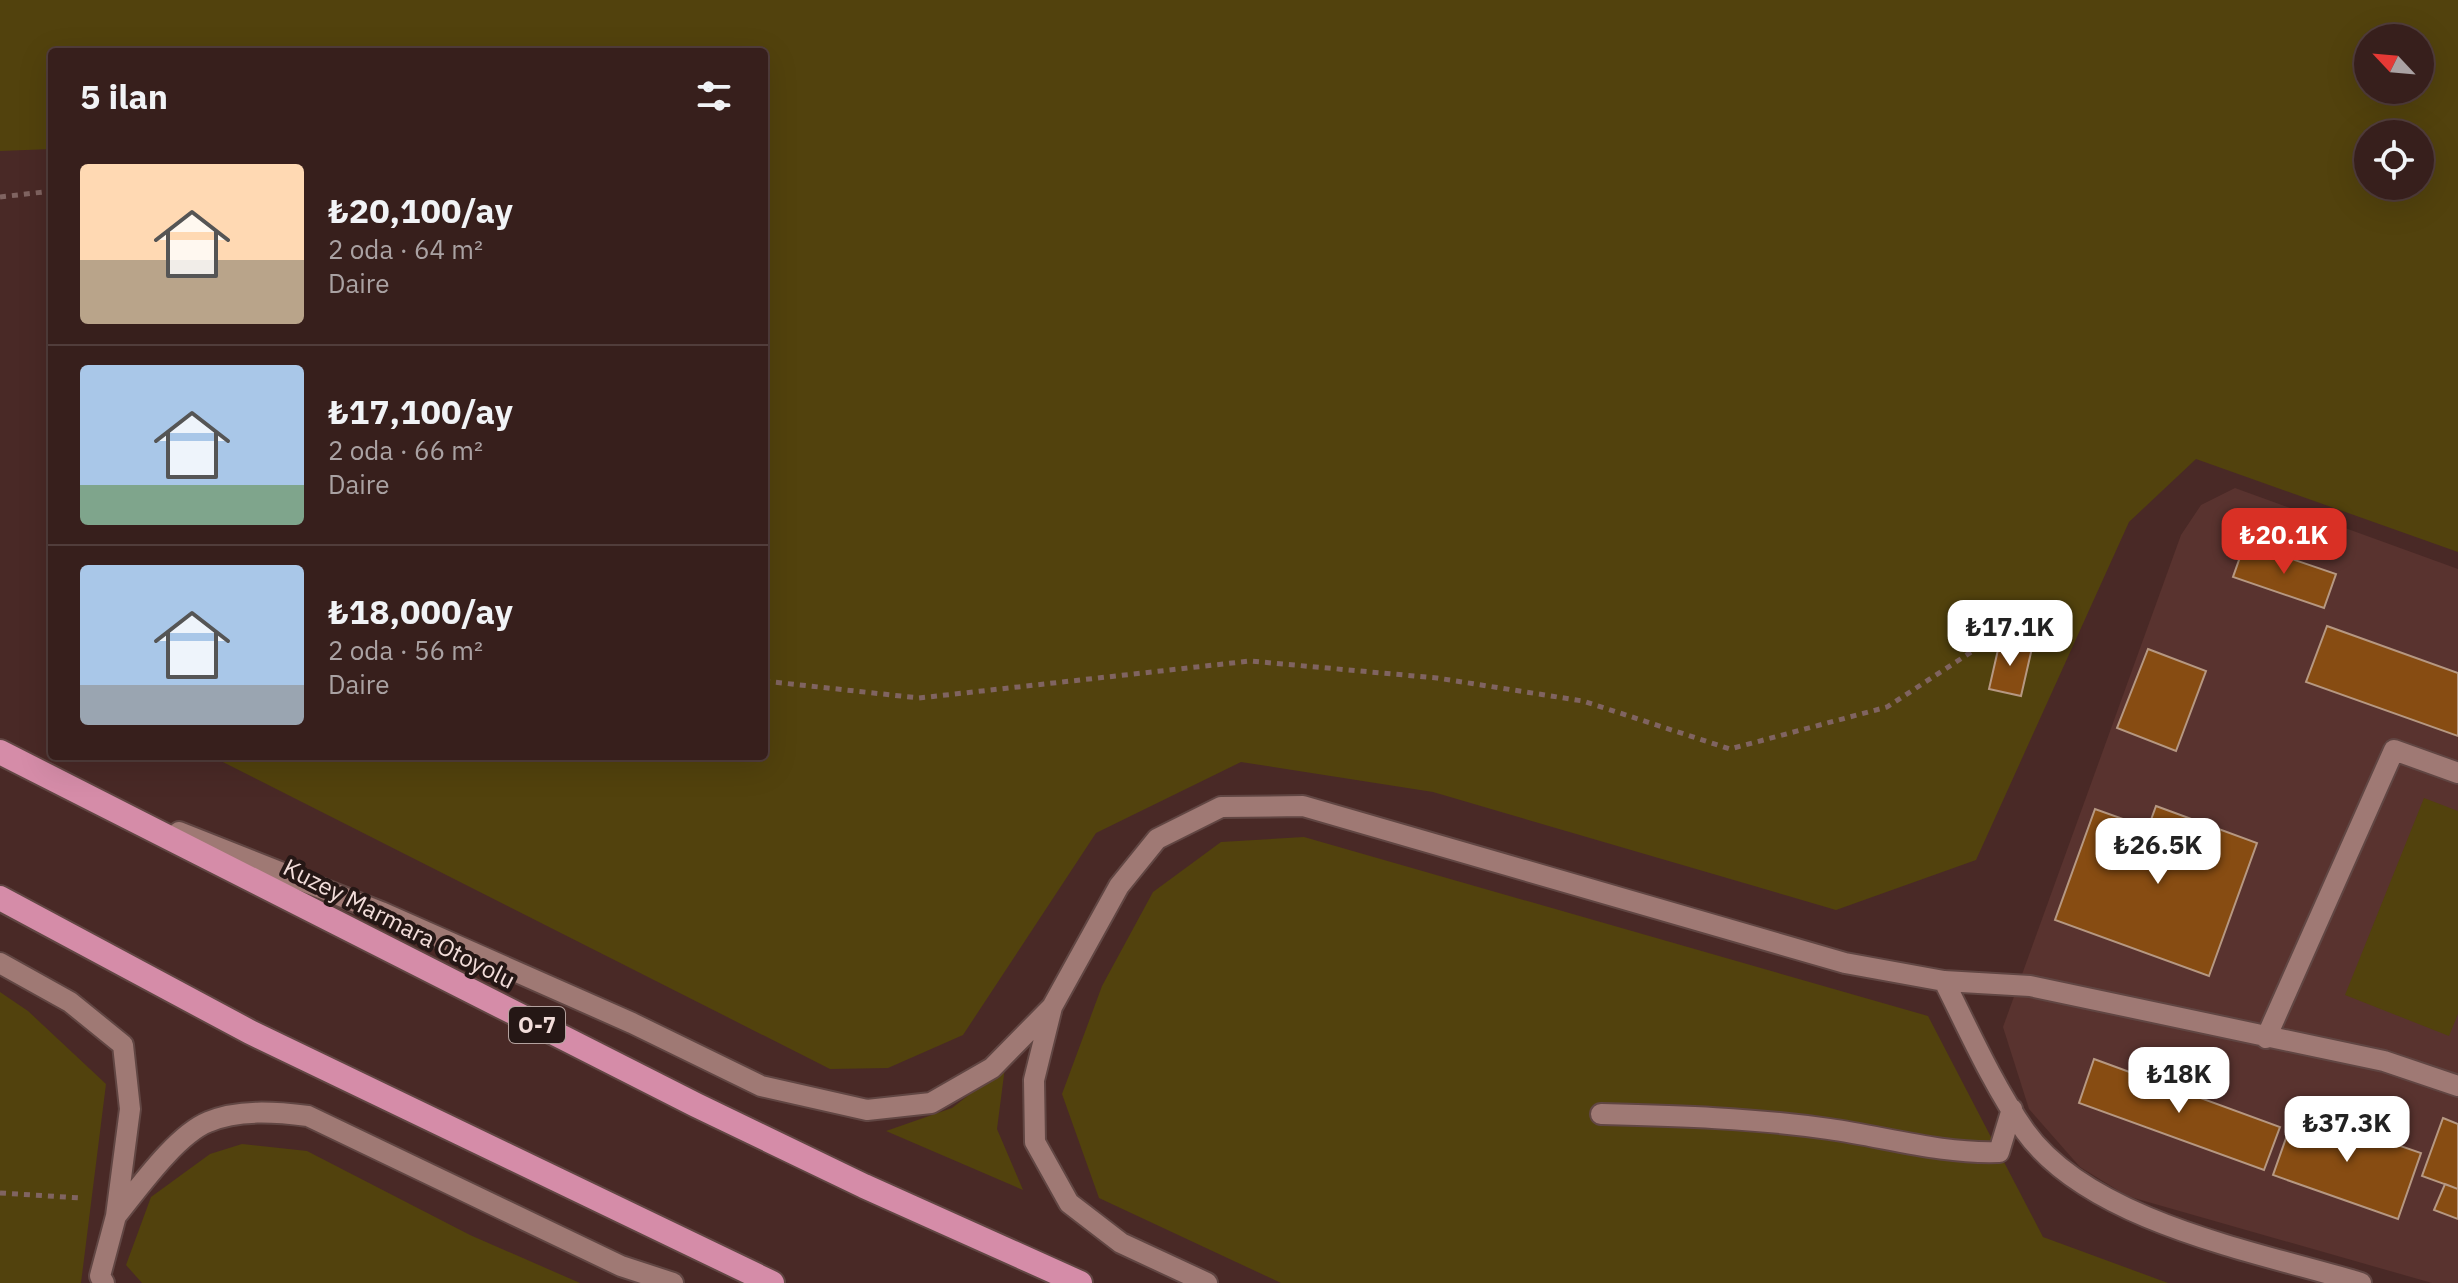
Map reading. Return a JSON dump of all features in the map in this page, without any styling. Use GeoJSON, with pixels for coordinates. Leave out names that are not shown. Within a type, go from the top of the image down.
{"type":"FeatureCollection","features":[{"type":"Feature","properties":{"kind":"highway","name":"Kuzey Marmara Otoyolu"},"geometry":{"type":"LineString","coordinates":[[0,752],[696,1105],[864,1186],[1080,1283]]}},
{"type":"Feature","properties":{"kind":"highway"},"geometry":{"type":"LineString","coordinates":[[0,898],[250,1032],[772,1283]]}},
{"type":"Feature","properties":{"kind":"lane"},"geometry":{"type":"LineString","coordinates":[[2266,1038],[2394,750],[2458,773]]}},
{"type":"Feature","properties":{"kind":"lane"},"geometry":{"type":"LineString","coordinates":[[69,788],[381,912],[632,1023],[761,1086],[867,1110],[931,1103],[992,1068],[1052,1007]]}},
{"type":"Feature","properties":{"kind":"lane"},"geometry":{"type":"LineString","coordinates":[[1207,1283],[1121,1243],[1069,1203],[1035,1142],[1034,1080],[1052,1007],[1119,886],[1157,839],[1221,807],[1303,806],[1845,963],[1944,981],[2030,986],[2384,1061],[2458,1086]]}},
{"type":"Feature","properties":{"kind":"lane"},"geometry":{"type":"LineString","coordinates":[[0,963],[70,1002],[123,1045],[130,1109],[116,1216],[100,1276],[104,1283]]}},
{"type":"Feature","properties":{"kind":"lane"},"geometry":{"type":"LineString","coordinates":[[1944,981],[2025,1131],[2059,1169],[2117,1205],[2178,1229],[2361,1283]]}},
{"type":"Feature","properties":{"kind":"lane"},"geometry":{"type":"LineString","coordinates":[[1601,1114],[1686,1116],[1828,1129],[1961,1153],[1999,1152],[2012,1109]]}},
{"type":"Feature","properties":{"kind":"lane"},"geometry":{"type":"LineString","coordinates":[[116,1216],[164,1157],[207,1122],[268,1111],[308,1116],[621,1266],[673,1283]]}},
{"type":"Feature","properties":{"kind":"path"},"geometry":{"type":"LineString","coordinates":[[0,197],[48,191]]}},
{"type":"Feature","properties":{"kind":"path"},"geometry":{"type":"LineString","coordinates":[[768,681],[919,698],[1250,661],[1437,678],[1583,701],[1730,749],[1887,707],[2008,628]]}},
{"type":"Feature","properties":{"kind":"path"},"geometry":{"type":"LineString","coordinates":[[0,1193],[82,1198]]}},
{"type":"Feature","properties":{"kind":"shaded area"},"geometry":{"type":"Polygon","coordinates":[[[0,0],[2458,0],[2458,552],[2196,459],[2129,522],[1976,860],[1836,910],[1433,792],[1241,762],[1096,833],[963,1035],[888,1068],[830,1069],[219,760],[768,760],[768,48],[48,48],[48,149],[0,151],[0,0]]]}},
{"type":"Feature","properties":{"kind":"shaded area"},"geometry":{"type":"Polygon","coordinates":[[[2235,488],[2458,569],[2458,1283],[2432,1283],[2127,1196],[2080,1167],[2029,1109],[2003,1027],[2181,535],[2201,505],[2235,488]]]}},
{"type":"Feature","properties":{"kind":"shaded area"},"geometry":{"type":"Polygon","coordinates":[[[2424,798],[2458,811],[2458,1014],[2449,1036],[2345,995],[2424,798]]]}},
{"type":"Feature","properties":{"kind":"shaded area"},"geometry":{"type":"Polygon","coordinates":[[[1304,837],[1928,1016],[2043,1237],[2168,1283],[1281,1283],[1099,1198],[1062,1094],[1102,986],[1153,892],[1221,842],[1304,837]]]}},
{"type":"Feature","properties":{"kind":"shaded area"},"geometry":{"type":"Polygon","coordinates":[[[0,992],[28,1011],[106,1084],[81,1283],[0,1283],[0,992]]]}},
{"type":"Feature","properties":{"kind":"shaded area"},"geometry":{"type":"Polygon","coordinates":[[[1005,1067],[997,1129],[1023,1190],[886,1131],[952,1108],[1005,1067]]]}},
{"type":"Feature","properties":{"kind":"shaded area"},"geometry":{"type":"Polygon","coordinates":[[[242,1144],[307,1151],[470,1235],[580,1283],[142,1283],[126,1265],[151,1197],[210,1154],[242,1144]]]}},
{"type":"Feature","properties":{"kind":"building"},"geometry":{"type":"Polygon","coordinates":[[[2245,543],[2336,574],[2324,608],[2233,577],[2245,543]]]}},
{"type":"Feature","properties":{"kind":"building"},"geometry":{"type":"Polygon","coordinates":[[[2327,626],[2458,673],[2458,736],[2306,682],[2327,626]]]}},
{"type":"Feature","properties":{"kind":"building"},"geometry":{"type":"Polygon","coordinates":[[[2000,641],[2032,648],[2021,696],[1989,689],[2000,641]]]}},
{"type":"Feature","properties":{"kind":"building"},"geometry":{"type":"Polygon","coordinates":[[[2148,649],[2206,671],[2176,751],[2117,728],[2148,649]]]}},
{"type":"Feature","properties":{"kind":"building"},"geometry":{"type":"Polygon","coordinates":[[[2156,806],[2257,843],[2209,976],[2055,920],[2095,809],[2148,828],[2156,806]]]}},
{"type":"Feature","properties":{"kind":"building"},"geometry":{"type":"Polygon","coordinates":[[[2094,1059],[2280,1127],[2264,1170],[2079,1103],[2094,1059]]]}},
{"type":"Feature","properties":{"kind":"building"},"geometry":{"type":"Polygon","coordinates":[[[2296,1110],[2421,1153],[2398,1219],[2273,1175],[2296,1110]]]}},
{"type":"Feature","properties":{"kind":"building"},"geometry":{"type":"Polygon","coordinates":[[[2443,1118],[2458,1124],[2458,1189],[2422,1176],[2443,1118]]]}},
{"type":"Feature","properties":{"kind":"building"},"geometry":{"type":"Polygon","coordinates":[[[2445,1184],[2458,1189],[2458,1219],[2434,1210],[2445,1184]]]}}]}
